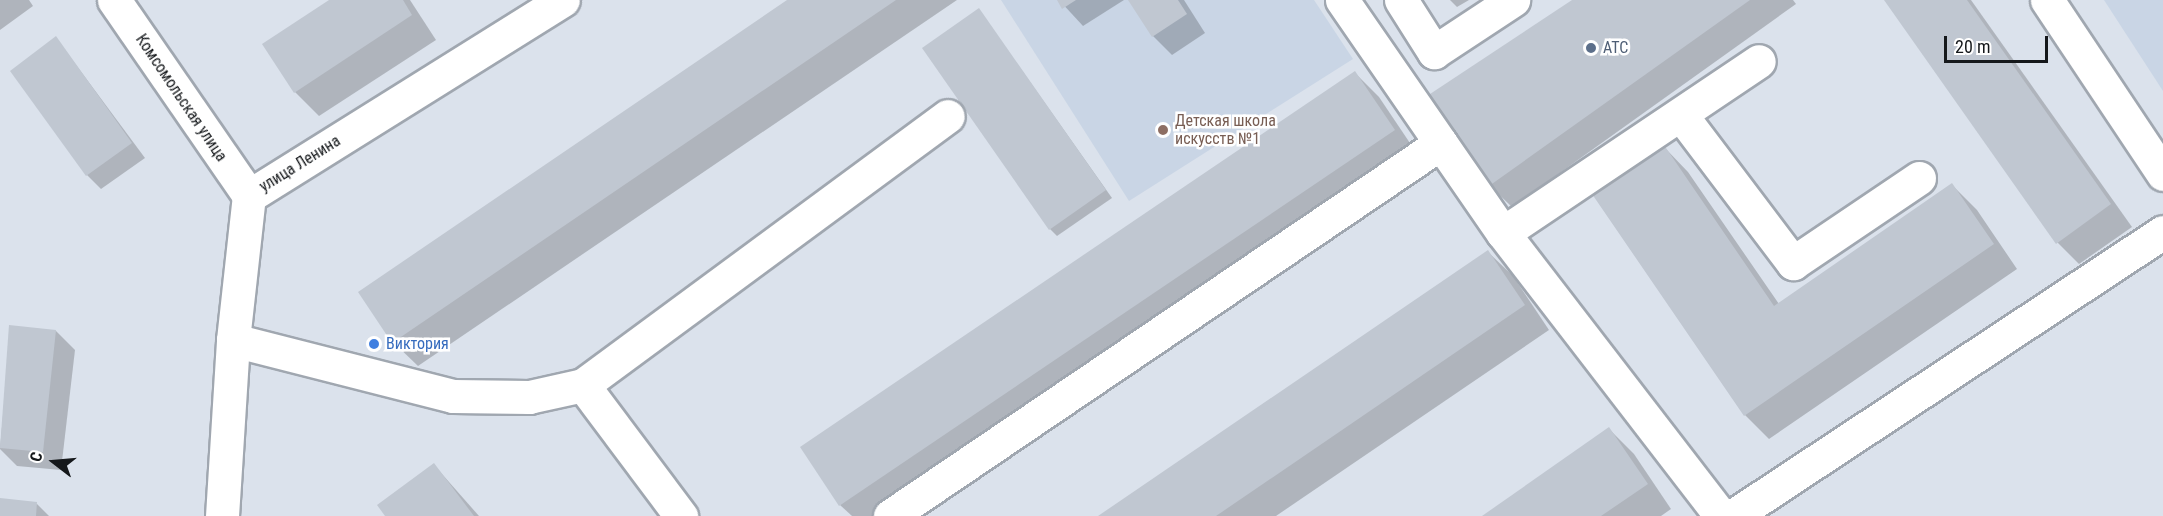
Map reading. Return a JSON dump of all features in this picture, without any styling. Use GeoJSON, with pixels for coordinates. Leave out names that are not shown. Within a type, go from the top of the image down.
{"type":"FeatureCollection","features":[{"type":"Feature","properties":{"kind":"main road","name":"Комсомольская улица"},"geometry":{"type":"LineString","coordinates":[[114,0],[249,196]]}},
{"type":"Feature","properties":{"kind":"main road","name":"улица Ленина"},"geometry":{"type":"LineString","coordinates":[[222,516],[233,340],[249,196],[563,0]]}},
{"type":"Feature","properties":{"kind":"main road"},"geometry":{"type":"LineString","coordinates":[[1342,0],[1503,233],[1721,516]]}},
{"type":"Feature","properties":{"kind":"main road"},"geometry":{"type":"LineString","coordinates":[[1401,0],[1434,52],[1513,0]]}},
{"type":"Feature","properties":{"kind":"main road"},"geometry":{"type":"LineString","coordinates":[[2047,0],[2163,174]]}},
{"type":"Feature","properties":{"kind":"main road"},"geometry":{"type":"LineString","coordinates":[[1503,233],[1759,61]]}},
{"type":"Feature","properties":{"kind":"main road"},"geometry":{"type":"LineString","coordinates":[[1681,115],[1793,264],[1918,178]]}},
{"type":"Feature","properties":{"kind":"main road"},"geometry":{"type":"LineString","coordinates":[[233,340],[453,396],[529,397],[584,385],[948,116]]}},
{"type":"Feature","properties":{"kind":"main road"},"geometry":{"type":"LineString","coordinates":[[890,516],[1441,143]]}},
{"type":"Feature","properties":{"kind":"main road"},"geometry":{"type":"LineString","coordinates":[[1732,516],[2163,232]]}},
{"type":"Feature","properties":{"kind":"main road"},"geometry":{"type":"LineString","coordinates":[[584,385],[681,516]]}},
{"type":"Feature","properties":{"kind":"shaded area","name":"Детская школа искусств №1"},"geometry":{"type":"Polygon","coordinates":[[[1001,0],[1314,0],[1353,59],[1129,201],[1001,0]]]}},
{"type":"Feature","properties":{"kind":"shaded area"},"geometry":{"type":"Polygon","coordinates":[[[2104,0],[2163,0],[2163,91],[2104,0]]]}},
{"type":"Feature","properties":{"kind":"building"},"geometry":{"type":"Polygon","coordinates":[[[329,0],[403,0],[412,15],[294,93],[262,44],[329,0]]]}},
{"type":"Feature","properties":{"kind":"building"},"geometry":{"type":"Polygon","coordinates":[[[787,0],[896,0],[392,343],[358,292],[787,0]]]}},
{"type":"Feature","properties":{"kind":"building"},"geometry":{"type":"Polygon","coordinates":[[[1057,0],[1076,0],[1062,9],[1057,0]]]}},
{"type":"Feature","properties":{"kind":"building"},"geometry":{"type":"Polygon","coordinates":[[[1128,0],[1178,0],[1187,14],[1152,37],[1128,0]]]}},
{"type":"Feature","properties":{"kind":"building","name":"АТС"},"geometry":{"type":"Polygon","coordinates":[[[1572,0],[1750,0],[1489,186],[1427,96],[1572,0]]]}},
{"type":"Feature","properties":{"kind":"building"},"geometry":{"type":"Polygon","coordinates":[[[1884,0],[1967,0],[2111,204],[2056,244],[1884,0]]]}},
{"type":"Feature","properties":{"kind":"building"},"geometry":{"type":"Polygon","coordinates":[[[979,8],[1106,190],[1049,230],[922,48],[979,8]]]}},
{"type":"Feature","properties":{"kind":"building"},"geometry":{"type":"Polygon","coordinates":[[[56,36],[132,143],[86,176],[10,71],[56,36]]]}},
{"type":"Feature","properties":{"kind":"building"},"geometry":{"type":"Polygon","coordinates":[[[1355,71],[1395,130],[839,506],[800,447],[1355,71]]]}},
{"type":"Feature","properties":{"kind":"building"},"geometry":{"type":"Polygon","coordinates":[[[1664,145],[1774,306],[1952,183],[1994,244],[1744,416],[1592,194],[1664,145]]]}},
{"type":"Feature","properties":{"kind":"building"},"geometry":{"type":"Polygon","coordinates":[[[1488,250],[1525,305],[1216,516],[1098,516],[1488,250]]]}},
{"type":"Feature","properties":{"kind":"building"},"geometry":{"type":"Polygon","coordinates":[[[9,325],[56,330],[43,452],[0,448],[9,325]]]}},
{"type":"Feature","properties":{"kind":"building"},"geometry":{"type":"Polygon","coordinates":[[[1609,427],[1648,484],[1601,516],[1482,516],[1609,427]]]}},
{"type":"Feature","properties":{"kind":"building"},"geometry":{"type":"Polygon","coordinates":[[[434,463],[474,516],[385,516],[377,505],[434,463]]]}},
{"type":"Feature","properties":{"kind":"building"},"geometry":{"type":"Polygon","coordinates":[[[0,498],[37,502],[36,516],[0,516],[0,498]]]}},
{"type":"Feature","properties":{"kind":"place","name":"АТС"},"geometry":{"type":"Point","coordinates":[1591,48]}},
{"type":"Feature","properties":{"kind":"place","name":"Детская школа искусств №1"},"geometry":{"type":"Point","coordinates":[1163,130]}},
{"type":"Feature","properties":{"kind":"place","name":"Виктория"},"geometry":{"type":"Point","coordinates":[374,344]}}]}
